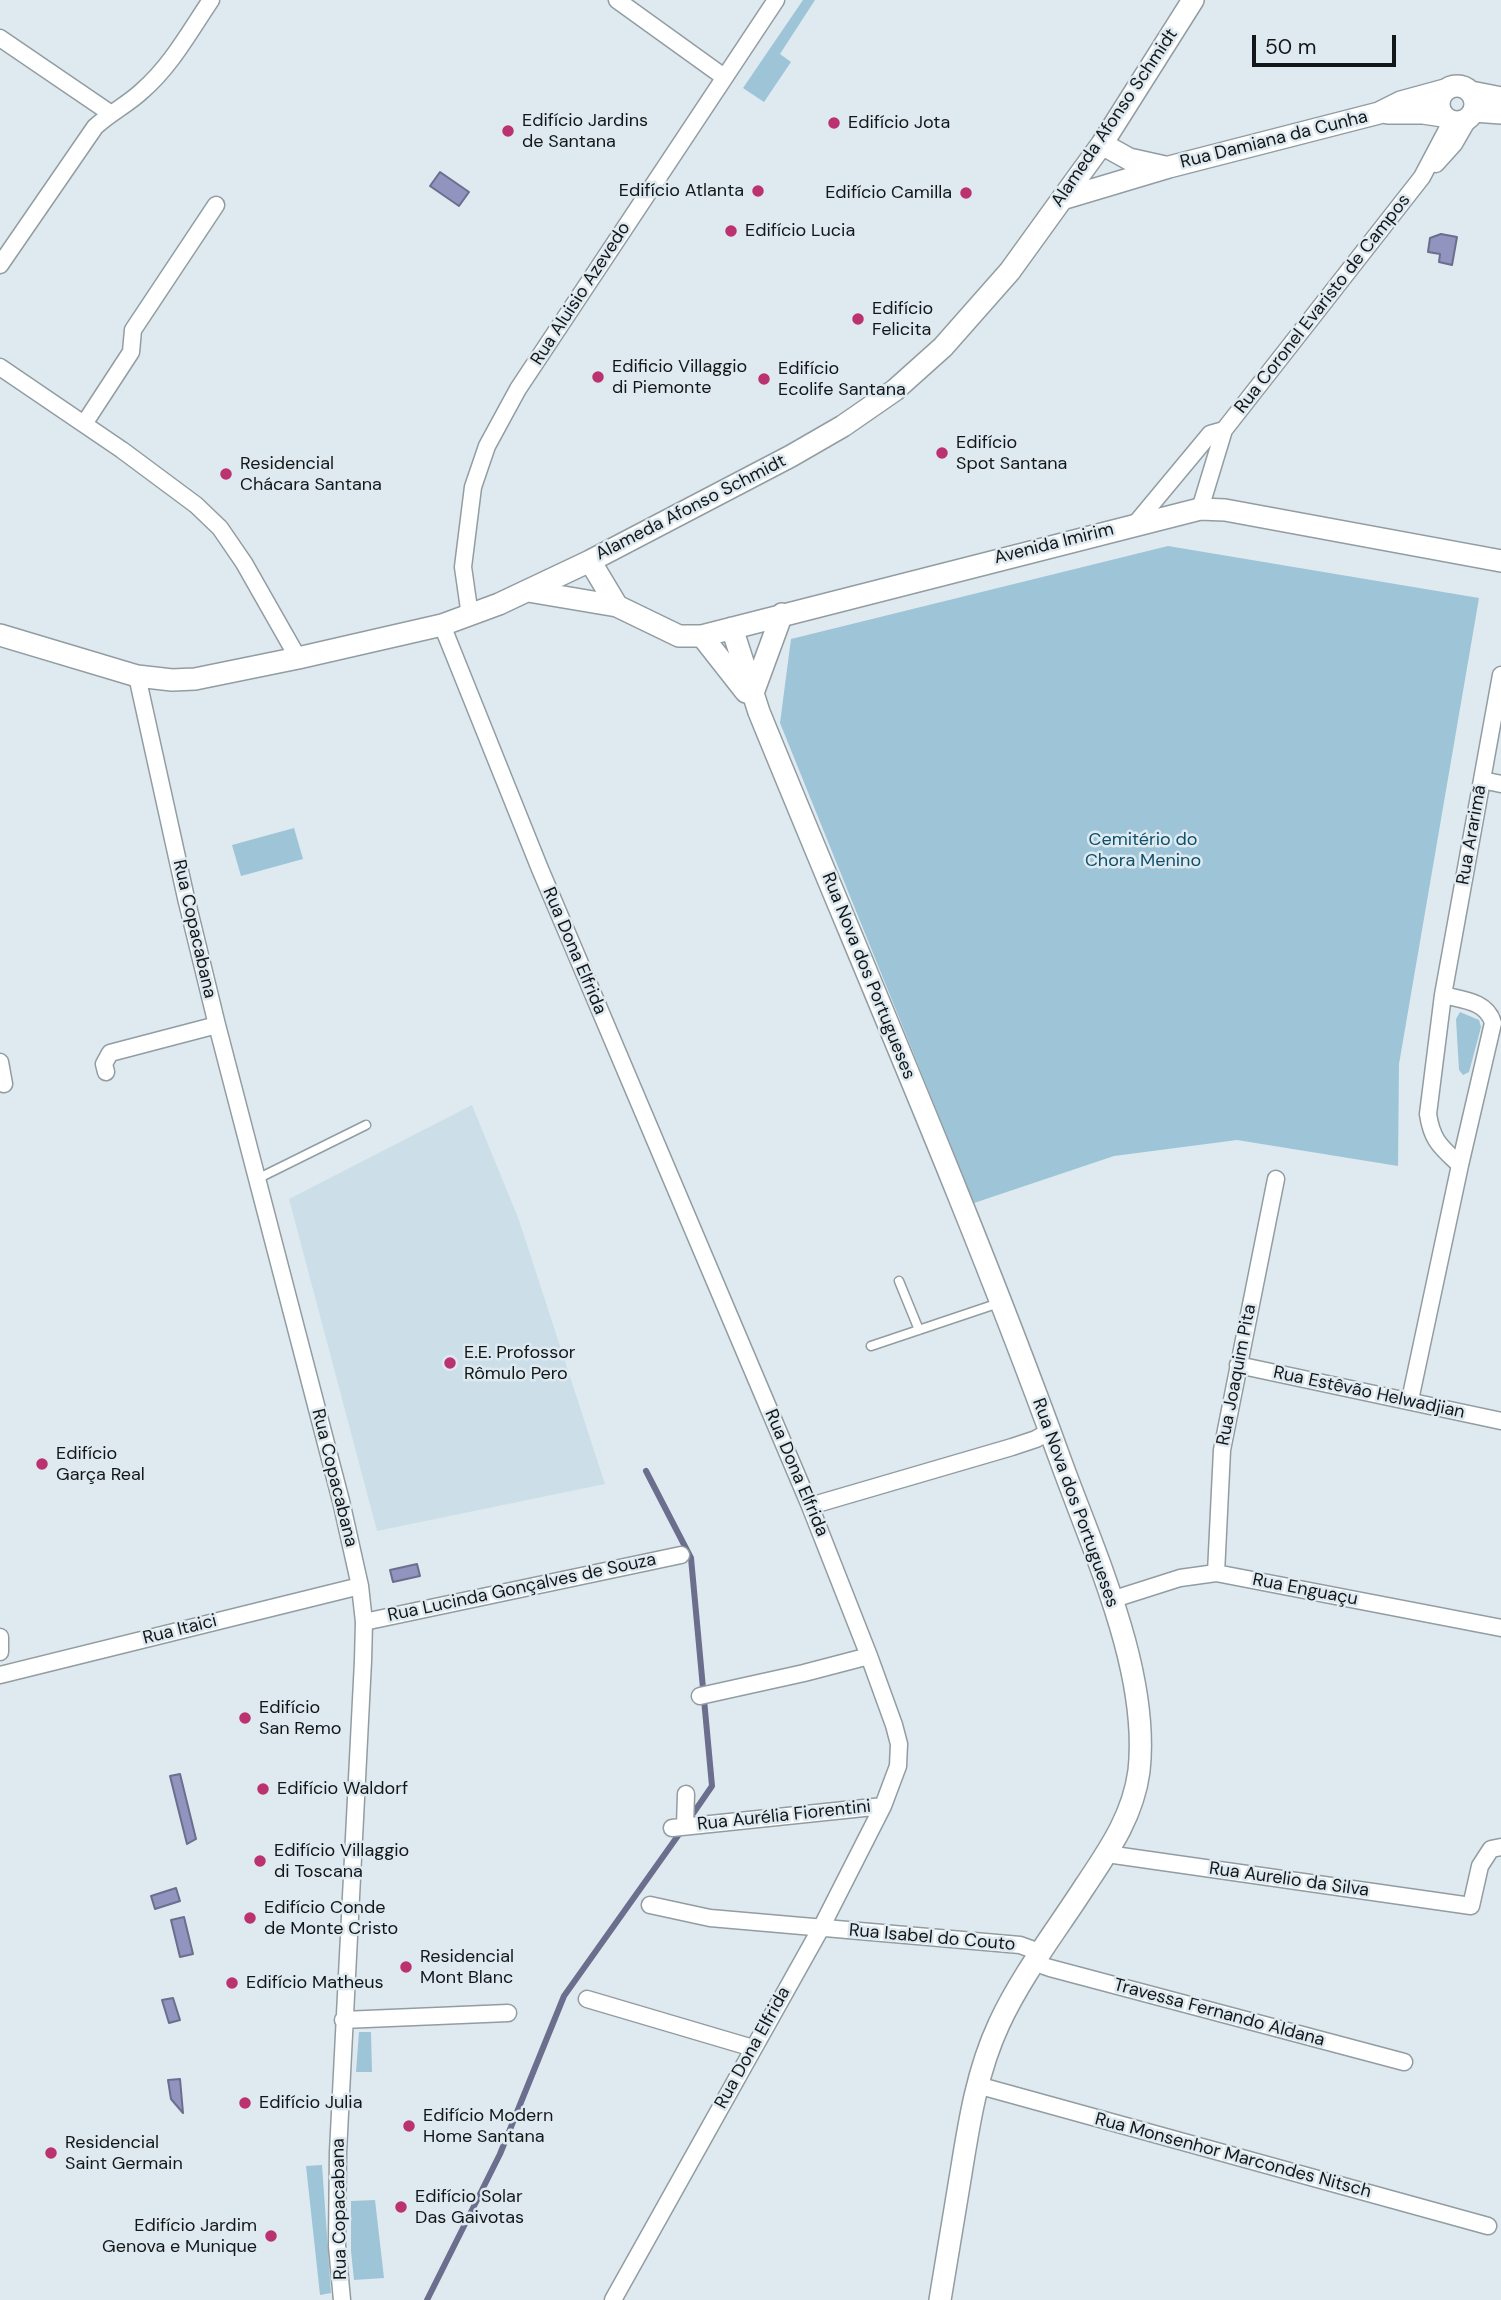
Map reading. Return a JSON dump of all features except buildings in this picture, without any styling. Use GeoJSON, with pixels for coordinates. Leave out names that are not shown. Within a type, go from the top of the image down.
{"type":"FeatureCollection","features":[{"type":"Feature","properties":{"kind":"main road","name":"Alameda Afonso Schmidt"},"geometry":{"type":"LineString","coordinates":[[0,635],[137,676],[172,680],[195,679],[298,658],[442,625],[470,616],[590,561],[791,456],[843,426],[895,390],[943,347],[1002,280],[1102,145],[1193,0]]}},
{"type":"Feature","properties":{"kind":"main road","name":"Rua Damiana da Cunha"},"geometry":{"type":"LineString","coordinates":[[1062,199],[1169,167],[1378,113],[1401,102],[1454,86],[1463,87],[1462,112]]}},
{"type":"Feature","properties":{"kind":"main road","name":"Rua Damiana da Cunha"},"geometry":{"type":"LineString","coordinates":[[1462,112],[1501,98]]}},
{"type":"Feature","properties":{"kind":"main road","name":"Rua Damiana da Cunha"},"geometry":{"type":"LineString","coordinates":[[1378,113],[1501,113]]}},
{"type":"Feature","properties":{"kind":"main road","name":"Rua Damiana da Cunha"},"geometry":{"type":"LineString","coordinates":[[1102,145],[1129,159],[1169,167]]}},
{"type":"Feature","properties":{"kind":"main road","name":"Avenida Imirim"},"geometry":{"type":"LineString","coordinates":[[528,591],[617,606],[678,636],[702,636],[1136,523],[1200,509],[1225,510],[1501,561]]}},
{"type":"Feature","properties":{"kind":"main road"},"geometry":{"type":"LineString","coordinates":[[590,561],[617,606]]}},
{"type":"Feature","properties":{"kind":"main road"},"geometry":{"type":"LineString","coordinates":[[756,702],[782,614]]}},
{"type":"Feature","properties":{"kind":"main road","name":"Rua Nova dos Portugueses"},"geometry":{"type":"LineString","coordinates":[[732,628],[756,702],[1002,1302],[1111,1600],[1133,1673],[1139,1704],[1139,1769],[1126,1820],[1001,2019],[989,2046],[977,2085],[940,2300]]}},
{"type":"Feature","properties":{"kind":"main road","name":"Rua Nova dos Portugueses"},"geometry":{"type":"LineString","coordinates":[[702,636],[756,702]]}},
{"type":"Feature","properties":{"kind":"street"},"geometry":{"type":"LineString","coordinates":[[0,265],[95,127],[110,113],[131,101],[162,71],[211,0]]}},
{"type":"Feature","properties":{"kind":"street"},"geometry":{"type":"LineString","coordinates":[[617,0],[724,77]]}},
{"type":"Feature","properties":{"kind":"street","name":"Rua Aluisio Azevedo"},"geometry":{"type":"LineString","coordinates":[[470,616],[463,567],[466,530],[473,486],[487,446],[518,389],[776,0]]}},
{"type":"Feature","properties":{"kind":"street"},"geometry":{"type":"LineString","coordinates":[[0,38],[110,113]]}},
{"type":"Feature","properties":{"kind":"street","name":"Rua Coronel Evaristo de Campos"},"geometry":{"type":"LineString","coordinates":[[1200,509],[1224,430],[1422,177],[1462,112]]}},
{"type":"Feature","properties":{"kind":"street"},"geometry":{"type":"LineString","coordinates":[[84,424],[131,352],[133,330],[216,205]]}},
{"type":"Feature","properties":{"kind":"street"},"geometry":{"type":"LineString","coordinates":[[0,367],[196,505],[220,528],[298,658]]}},
{"type":"Feature","properties":{"kind":"street","name":"Rua Coronel Evaristo de Campos"},"geometry":{"type":"LineString","coordinates":[[1136,523],[1210,434],[1224,430]]}},
{"type":"Feature","properties":{"kind":"street","name":"Rua Dona Elfrida"},"geometry":{"type":"LineString","coordinates":[[442,625],[540,869],[810,1506],[869,1656],[899,1744],[898,1766],[883,1806],[821,1928],[613,2300]]}},
{"type":"Feature","properties":{"kind":"street","name":"Rua Ararimã"},"geometry":{"type":"LineString","coordinates":[[1461,1165],[1437,1144],[1430,1129],[1428,1114],[1443,995],[1501,675]]}},
{"type":"Feature","properties":{"kind":"street","name":"Rua Copacabana"},"geometry":{"type":"LineString","coordinates":[[137,676],[217,1025],[341,1501],[360,1586],[364,1622],[344,2020],[337,2246],[342,2300]]}},
{"type":"Feature","properties":{"kind":"street"},"geometry":{"type":"LineString","coordinates":[[1482,780],[1501,784]]}},
{"type":"Feature","properties":{"kind":"street"},"geometry":{"type":"LineString","coordinates":[[1410,1400],[1493,1023],[1491,1015],[1480,1005],[1443,995]]}},
{"type":"Feature","properties":{"kind":"street"},"geometry":{"type":"LineString","coordinates":[[106,1072],[104,1064],[110,1053],[217,1025]]}},
{"type":"Feature","properties":{"kind":"street"},"geometry":{"type":"LineString","coordinates":[[0,1062],[5,1084]]}},
{"type":"Feature","properties":{"kind":"street","name":"Rua Joaquim Pita"},"geometry":{"type":"LineString","coordinates":[[1216,1573],[1222,1450],[1276,1179]]}},
{"type":"Feature","properties":{"kind":"street","name":"Rua Estêvão Helwadjian"},"geometry":{"type":"LineString","coordinates":[[1238,1365],[1501,1420]]}},
{"type":"Feature","properties":{"kind":"street"},"geometry":{"type":"LineString","coordinates":[[810,1506],[1012,1447],[1050,1431]]}},
{"type":"Feature","properties":{"kind":"street","name":"Rua Lucinda Gonçalves de Souza"},"geometry":{"type":"LineString","coordinates":[[364,1622],[681,1555]]}},
{"type":"Feature","properties":{"kind":"street","name":"Rua Enguaçu"},"geometry":{"type":"LineString","coordinates":[[1111,1600],[1180,1578],[1216,1573],[1501,1628]]}},
{"type":"Feature","properties":{"kind":"street","name":"Rua Itaici"},"geometry":{"type":"LineString","coordinates":[[0,1675],[360,1586]]}},
{"type":"Feature","properties":{"kind":"street"},"geometry":{"type":"LineString","coordinates":[[0,1637],[0,1652]]}},
{"type":"Feature","properties":{"kind":"street"},"geometry":{"type":"LineString","coordinates":[[700,1696],[804,1674],[869,1656]]}},
{"type":"Feature","properties":{"kind":"street","name":"Rua Aurélia Fiorentini"},"geometry":{"type":"LineString","coordinates":[[686,1794],[678,1827],[883,1806]]}},
{"type":"Feature","properties":{"kind":"street","name":"Rua Aurelio da Silva"},"geometry":{"type":"LineString","coordinates":[[1107,1854],[1471,1906],[1480,1866],[1491,1849],[1501,1847]]}},
{"type":"Feature","properties":{"kind":"street","name":"Rua Isabel do Couto"},"geometry":{"type":"LineString","coordinates":[[650,1905],[710,1918],[1020,1945],[1038,1958]]}},
{"type":"Feature","properties":{"kind":"street","name":"Travessa Fernando Aldana"},"geometry":{"type":"LineString","coordinates":[[1038,1958],[1050,1968],[1404,2062]]}},
{"type":"Feature","properties":{"kind":"street"},"geometry":{"type":"LineString","coordinates":[[587,1999],[753,2048]]}},
{"type":"Feature","properties":{"kind":"street"},"geometry":{"type":"LineString","coordinates":[[344,2020],[508,2013]]}},
{"type":"Feature","properties":{"kind":"street","name":"Rua Monsenhor Marcondes Nitsch"},"geometry":{"type":"LineString","coordinates":[[977,2085],[1488,2226]]}},
{"type":"Feature","properties":{"kind":"lane"},"geometry":{"type":"LineString","coordinates":[[257,1179],[366,1125]]}},
{"type":"Feature","properties":{"kind":"lane"},"geometry":{"type":"LineString","coordinates":[[899,1281],[919,1330]]}},
{"type":"Feature","properties":{"kind":"lane"},"geometry":{"type":"LineString","coordinates":[[871,1346],[1002,1302]]}},
{"type":"Feature","properties":{"kind":"shaded area"},"geometry":{"type":"Polygon","coordinates":[[[440,172],[469,192],[459,206],[430,186],[440,172]]]}},
{"type":"Feature","properties":{"kind":"shaded area"},"geometry":{"type":"Polygon","coordinates":[[[1441,234],[1457,237],[1452,265],[1439,262],[1440,254],[1428,252],[1430,238],[1441,234]]]}},
{"type":"Feature","properties":{"kind":"shaded area","name":"E.E. Profossor Rômulo Pero"},"geometry":{"type":"Polygon","coordinates":[[[472,1105],[519,1220],[605,1484],[377,1531],[289,1199],[472,1105]]]}},
{"type":"Feature","properties":{"kind":"shaded area"},"geometry":{"type":"Polygon","coordinates":[[[417,1564],[420,1576],[393,1582],[390,1570],[417,1564]]]}},
{"type":"Feature","properties":{"kind":"shaded area"},"geometry":{"type":"Polygon","coordinates":[[[180,1774],[196,1839],[187,1844],[170,1776],[180,1774]]]}},
{"type":"Feature","properties":{"kind":"shaded area"},"geometry":{"type":"Polygon","coordinates":[[[176,1888],[180,1901],[155,1909],[151,1896],[176,1888]]]}},
{"type":"Feature","properties":{"kind":"shaded area"},"geometry":{"type":"Polygon","coordinates":[[[184,1917],[193,1954],[180,1957],[171,1920],[184,1917]]]}},
{"type":"Feature","properties":{"kind":"shaded area"},"geometry":{"type":"Polygon","coordinates":[[[173,1998],[180,2020],[169,2023],[162,2000],[173,1998]]]}},
{"type":"Feature","properties":{"kind":"shaded area"},"geometry":{"type":"Polygon","coordinates":[[[180,2079],[183,2113],[171,2099],[168,2080],[180,2079]]]}},
{"type":"Feature","properties":{"kind":"green space"},"geometry":{"type":"Polygon","coordinates":[[[803,0],[815,0],[780,54],[791,62],[764,102],[743,88],[803,0]]]}},
{"type":"Feature","properties":{"kind":"green space","name":"Cemitério do Chora Menino"},"geometry":{"type":"Polygon","coordinates":[[[1168,546],[1479,598],[1399,1064],[1398,1166],[1237,1140],[1114,1156],[974,1203],[780,723],[791,639],[1168,546]]]}},
{"type":"Feature","properties":{"kind":"green space"},"geometry":{"type":"Polygon","coordinates":[[[294,828],[303,859],[241,876],[232,845],[294,828]]]}},
{"type":"Feature","properties":{"kind":"green space"},"geometry":{"type":"Polygon","coordinates":[[[1460,1012],[1479,1020],[1481,1027],[1469,1072],[1463,1075],[1459,1070],[1456,1019],[1460,1012]]]}},
{"type":"Feature","properties":{"kind":"green space"},"geometry":{"type":"Polygon","coordinates":[[[359,2032],[371,2032],[372,2072],[356,2072],[359,2032]]]}},
{"type":"Feature","properties":{"kind":"green space"},"geometry":{"type":"Polygon","coordinates":[[[322,2165],[331,2293],[320,2295],[306,2166],[322,2165]]]}},
{"type":"Feature","properties":{"kind":"green space"},"geometry":{"type":"Polygon","coordinates":[[[375,2200],[384,2278],[354,2280],[351,2201],[375,2200]]]}},
{"type":"Feature","properties":{"kind":"waterway"},"geometry":{"type":"LineString","coordinates":[[646,1471],[691,1558],[712,1786],[690,1818]]}},
{"type":"Feature","properties":{"kind":"waterway"},"geometry":{"type":"LineString","coordinates":[[427,2300],[500,2154],[564,1996],[682,1830]]}},
{"type":"Feature","properties":{"kind":"place","name":"Edifício Jota"},"geometry":{"type":"Point","coordinates":[834,123]}},
{"type":"Feature","properties":{"kind":"place","name":"Edifício Jardins de Santana"},"geometry":{"type":"Point","coordinates":[508,131]}},
{"type":"Feature","properties":{"kind":"place","name":"Edifício Atlanta"},"geometry":{"type":"Point","coordinates":[758,191]}},
{"type":"Feature","properties":{"kind":"place","name":"Edifício Camilla"},"geometry":{"type":"Point","coordinates":[966,193]}},
{"type":"Feature","properties":{"kind":"place","name":"Edifício Lucia"},"geometry":{"type":"Point","coordinates":[731,231]}},
{"type":"Feature","properties":{"kind":"place","name":"Edifício Felicita"},"geometry":{"type":"Point","coordinates":[858,319]}},
{"type":"Feature","properties":{"kind":"place","name":"Edificio Villaggio di Piemonte"},"geometry":{"type":"Point","coordinates":[598,377]}},
{"type":"Feature","properties":{"kind":"place","name":"Edifício Ecolife Santana"},"geometry":{"type":"Point","coordinates":[764,379]}},
{"type":"Feature","properties":{"kind":"place","name":"Edifício Spot Santana"},"geometry":{"type":"Point","coordinates":[942,453]}},
{"type":"Feature","properties":{"kind":"place","name":"Residencial Chácara Santana"},"geometry":{"type":"Point","coordinates":[226,474]}},
{"type":"Feature","properties":{"kind":"place","name":"E.E. Profossor Rômulo Pero"},"geometry":{"type":"Point","coordinates":[450,1363]}},
{"type":"Feature","properties":{"kind":"place","name":"Edifício Garça Real"},"geometry":{"type":"Point","coordinates":[42,1464]}},
{"type":"Feature","properties":{"kind":"place","name":"Edifício San Remo"},"geometry":{"type":"Point","coordinates":[245,1718]}},
{"type":"Feature","properties":{"kind":"place","name":"Edifício Waldorf"},"geometry":{"type":"Point","coordinates":[263,1789]}},
{"type":"Feature","properties":{"kind":"place","name":"Edifício Villaggio di Toscana"},"geometry":{"type":"Point","coordinates":[260,1861]}},
{"type":"Feature","properties":{"kind":"place","name":"Edifício Conde de Monte Cristo"},"geometry":{"type":"Point","coordinates":[250,1918]}},
{"type":"Feature","properties":{"kind":"place","name":"Residencial Mont Blanc"},"geometry":{"type":"Point","coordinates":[406,1967]}},
{"type":"Feature","properties":{"kind":"place","name":"Edifício Matheus"},"geometry":{"type":"Point","coordinates":[232,1983]}},
{"type":"Feature","properties":{"kind":"place","name":"Edifício Julia"},"geometry":{"type":"Point","coordinates":[245,2103]}},
{"type":"Feature","properties":{"kind":"place","name":"Edifício Modern Home Santana"},"geometry":{"type":"Point","coordinates":[409,2126]}},
{"type":"Feature","properties":{"kind":"place","name":"Residencial Saint Germain"},"geometry":{"type":"Point","coordinates":[51,2153]}},
{"type":"Feature","properties":{"kind":"place","name":"Edifício Solar Das Gaivotas"},"geometry":{"type":"Point","coordinates":[401,2207]}},
{"type":"Feature","properties":{"kind":"place","name":"Edifício Jardim Genova e Munique"},"geometry":{"type":"Point","coordinates":[271,2236]}}]}
